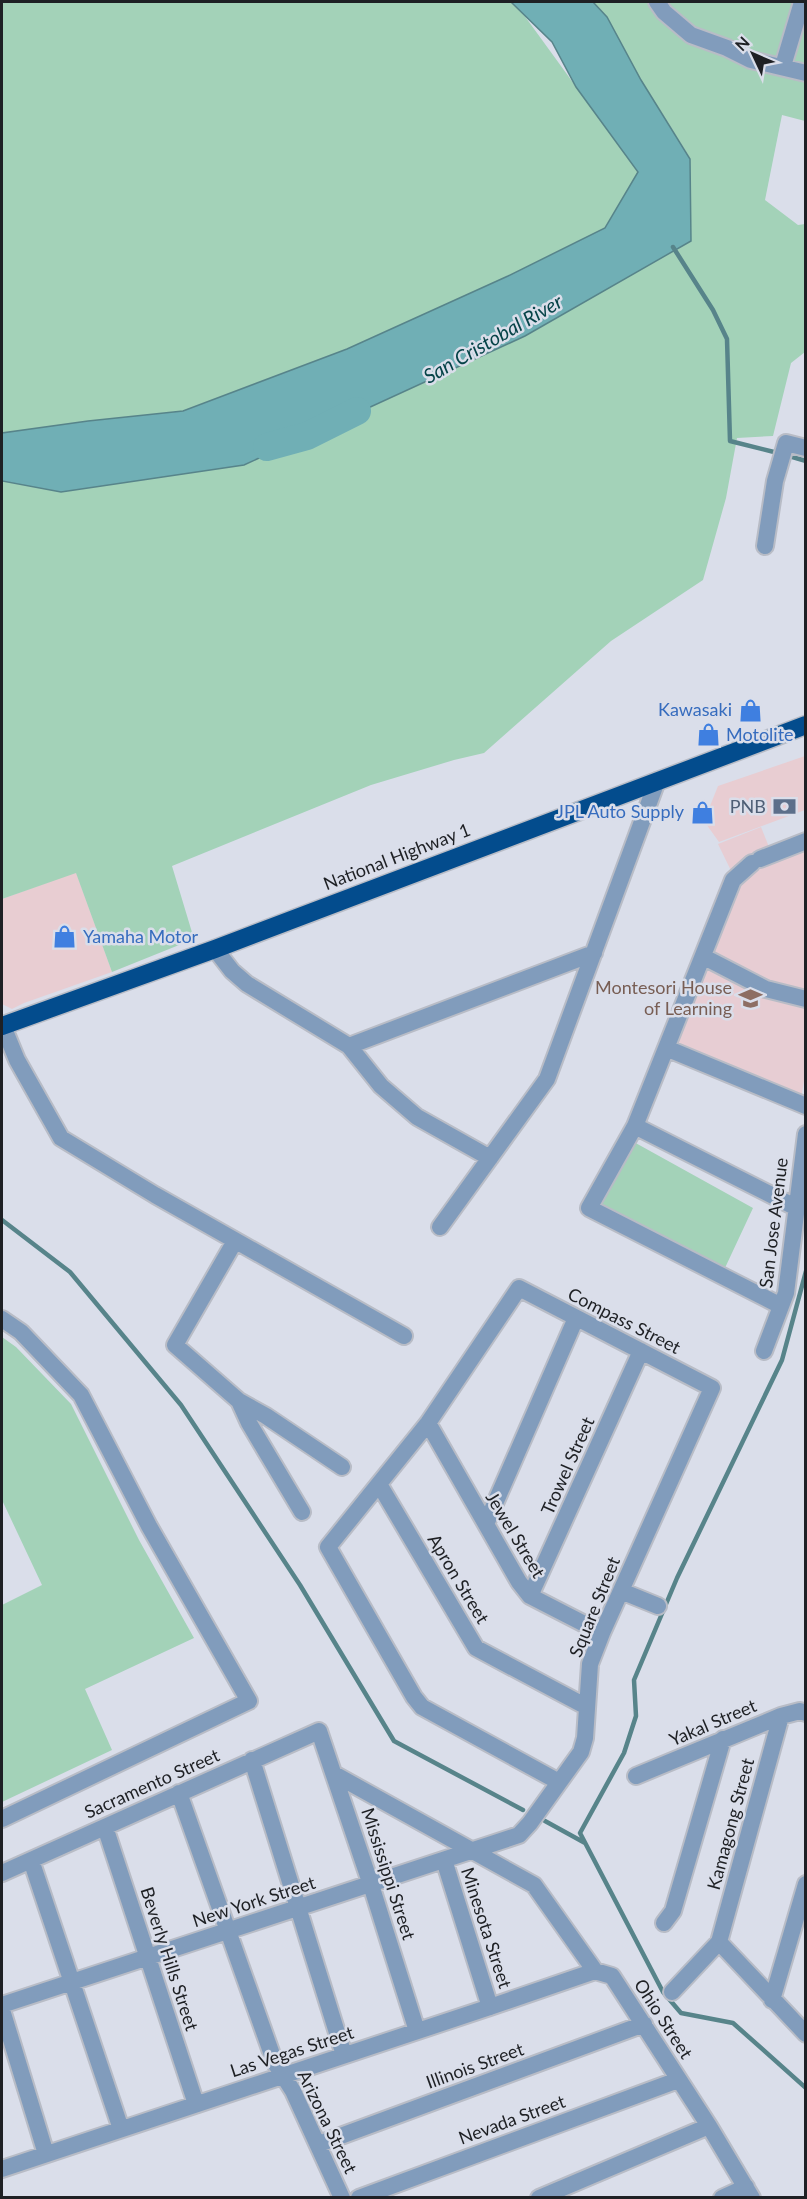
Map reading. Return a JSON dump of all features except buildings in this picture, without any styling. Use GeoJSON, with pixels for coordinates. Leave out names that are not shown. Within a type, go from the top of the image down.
{"type":"FeatureCollection","features":[{"type":"Feature","properties":{"kind":"highway","name":"National Highway 1"},"geometry":{"type":"LineString","coordinates":[[2,1026],[215,949],[806,725]]}},
{"type":"Feature","properties":{"kind":"street"},"geometry":{"type":"LineString","coordinates":[[657,2],[664,12],[691,35],[727,48],[751,60],[806,73]]}},
{"type":"Feature","properties":{"kind":"street"},"geometry":{"type":"LineString","coordinates":[[783,66],[802,2]]}},
{"type":"Feature","properties":{"kind":"street"},"geometry":{"type":"LineString","coordinates":[[765,546],[775,481],[786,443],[806,448]]}},
{"type":"Feature","properties":{"kind":"street"},"geometry":{"type":"LineString","coordinates":[[440,1227],[547,1079],[657,781]]}},
{"type":"Feature","properties":{"kind":"street"},"geometry":{"type":"LineString","coordinates":[[782,1306],[589,1208],[636,1126],[733,880],[756,861],[806,841]]}},
{"type":"Feature","properties":{"kind":"street"},"geometry":{"type":"LineString","coordinates":[[215,949],[232,971],[247,984],[349,1046],[381,1086],[417,1117],[490,1158]]}},
{"type":"Feature","properties":{"kind":"street"},"geometry":{"type":"LineString","coordinates":[[349,1046],[594,953]]}},
{"type":"Feature","properties":{"kind":"street"},"geometry":{"type":"LineString","coordinates":[[704,957],[766,989],[806,999]]}},
{"type":"Feature","properties":{"kind":"street"},"geometry":{"type":"LineString","coordinates":[[2,1026],[17,1060],[62,1138],[235,1241],[404,1336]]}},
{"type":"Feature","properties":{"kind":"street"},"geometry":{"type":"LineString","coordinates":[[666,1048],[806,1106]]}},
{"type":"Feature","properties":{"kind":"street"},"geometry":{"type":"LineString","coordinates":[[636,1126],[795,1207]]}},
{"type":"Feature","properties":{"kind":"street","name":"San Jose Avenue"},"geometry":{"type":"LineString","coordinates":[[764,1351],[782,1306],[798,1248],[795,1207],[806,1134]]}},
{"type":"Feature","properties":{"kind":"street"},"geometry":{"type":"LineString","coordinates":[[235,1241],[175,1345],[238,1401],[266,1416],[342,1467]]}},
{"type":"Feature","properties":{"kind":"street","name":"Compass Street"},"geometry":{"type":"LineString","coordinates":[[428,1423],[519,1288],[711,1388]]}},
{"type":"Feature","properties":{"kind":"street"},"geometry":{"type":"LineString","coordinates":[[486,1524],[576,1318]]}},
{"type":"Feature","properties":{"kind":"street"},"geometry":{"type":"LineString","coordinates":[[2,1319],[21,1332],[81,1395],[149,1526],[249,1701],[2,1819]]}},
{"type":"Feature","properties":{"kind":"street","name":"Trowel Street"},"geometry":{"type":"LineString","coordinates":[[530,1596],[641,1351]]}},
{"type":"Feature","properties":{"kind":"street","name":"Square Street"},"geometry":{"type":"LineString","coordinates":[[519,1835],[581,1752],[585,1738],[590,1664],[711,1388]]}},
{"type":"Feature","properties":{"kind":"street"},"geometry":{"type":"LineString","coordinates":[[238,1401],[302,1512]]}},
{"type":"Feature","properties":{"kind":"street"},"geometry":{"type":"LineString","coordinates":[[428,1423],[328,1547],[414,1697],[422,1707],[559,1782]]}},
{"type":"Feature","properties":{"kind":"street","name":"Jewel Street"},"geometry":{"type":"LineString","coordinates":[[428,1423],[530,1596],[602,1633]]}},
{"type":"Feature","properties":{"kind":"street","name":"Apron Street"},"geometry":{"type":"LineString","coordinates":[[379,1484],[476,1648],[587,1707]]}},
{"type":"Feature","properties":{"kind":"street"},"geometry":{"type":"LineString","coordinates":[[621,1591],[658,1606]]}},
{"type":"Feature","properties":{"kind":"street","name":"Yakal Street"},"geometry":{"type":"LineString","coordinates":[[636,1776],[781,1716],[800,1711],[806,1713]]}},
{"type":"Feature","properties":{"kind":"street","name":"Kamagong Street"},"geometry":{"type":"LineString","coordinates":[[672,1992],[719,1942],[781,1716]]}},
{"type":"Feature","properties":{"kind":"street","name":"Sacramento Street"},"geometry":{"type":"LineString","coordinates":[[2,1873],[319,1731]]}},
{"type":"Feature","properties":{"kind":"street","name":"Mississippi Street"},"geometry":{"type":"LineString","coordinates":[[319,1731],[417,2031]]}},
{"type":"Feature","properties":{"kind":"street"},"geometry":{"type":"LineString","coordinates":[[664,1923],[673,1911],[723,1739]]}},
{"type":"Feature","properties":{"kind":"street"},"geometry":{"type":"LineString","coordinates":[[252,1760],[344,2055]]}},
{"type":"Feature","properties":{"kind":"street","name":"Ohio Street"},"geometry":{"type":"LineString","coordinates":[[334,1774],[534,1885],[595,1971],[612,1976],[749,2192]]}},
{"type":"Feature","properties":{"kind":"street","name":"Arizona Street"},"geometry":{"type":"LineString","coordinates":[[179,1793],[275,2063],[293,2091],[342,2198]]}},
{"type":"Feature","properties":{"kind":"street","name":"Beverly Hills Street"},"geometry":{"type":"LineString","coordinates":[[105,1827],[196,2104]]}},
{"type":"Feature","properties":{"kind":"street","name":"New York Street"},"geometry":{"type":"LineString","coordinates":[[2,2005],[519,1835]]}},
{"type":"Feature","properties":{"kind":"street"},"geometry":{"type":"LineString","coordinates":[[32,1860],[122,2129]]}},
{"type":"Feature","properties":{"kind":"street","name":"Minesota Street"},"geometry":{"type":"LineString","coordinates":[[444,1860],[490,2007]]}},
{"type":"Feature","properties":{"kind":"street"},"geometry":{"type":"LineString","coordinates":[[772,2000],[806,1884]]}},
{"type":"Feature","properties":{"kind":"street"},"geometry":{"type":"LineString","coordinates":[[719,1942],[806,2034]]}},
{"type":"Feature","properties":{"kind":"street","name":"Las Vegas Street"},"geometry":{"type":"LineString","coordinates":[[2,2169],[595,1971]]}},
{"type":"Feature","properties":{"kind":"street"},"geometry":{"type":"LineString","coordinates":[[2,2010],[46,2154]]}},
{"type":"Feature","properties":{"kind":"street","name":"Illinois Street"},"geometry":{"type":"LineString","coordinates":[[319,2144],[644,2024]]}},
{"type":"Feature","properties":{"kind":"street","name":"Nevada Street"},"geometry":{"type":"LineString","coordinates":[[359,2198],[678,2080]]}},
{"type":"Feature","properties":{"kind":"street"},"geometry":{"type":"LineString","coordinates":[[539,2198],[709,2126]]}},
{"type":"Feature","properties":{"kind":"street"},"geometry":{"type":"LineString","coordinates":[[722,2198],[749,2192]]}},
{"type":"Feature","properties":{"kind":"shaded area"},"geometry":{"type":"Polygon","coordinates":[[[805,756],[805,810],[719,842],[704,821],[718,786],[805,756]]]}},
{"type":"Feature","properties":{"kind":"shaded area","name":"Montesori House of Learning"},"geometry":{"type":"Polygon","coordinates":[[[761,827],[773,857],[805,845],[806,1069],[801,1099],[676,1047],[738,885],[718,844],[761,827]]]}},
{"type":"Feature","properties":{"kind":"shaded area"},"geometry":{"type":"Polygon","coordinates":[[[76,872],[112,972],[12,1009],[2,1004],[2,899],[76,872]]]}},
{"type":"Feature","properties":{"kind":"green space"},"geometry":{"type":"Polygon","coordinates":[[[2,2],[511,2],[521,11],[638,172],[605,228],[509,276],[347,349],[183,411],[2,433],[2,2]]]}},
{"type":"Feature","properties":{"kind":"green space"},"geometry":{"type":"Polygon","coordinates":[[[593,2],[805,2],[805,121],[782,115],[765,200],[798,225],[805,224],[805,352],[791,363],[773,436],[737,438],[726,498],[703,580],[611,641],[484,753],[371,785],[172,866],[194,939],[112,972],[76,873],[2,899],[2,481],[61,492],[244,465],[525,336],[690,241],[690,158],[641,80],[607,17],[593,2]]]}},
{"type":"Feature","properties":{"kind":"green space"},"geometry":{"type":"Polygon","coordinates":[[[632,1141],[753,1208],[724,1270],[600,1208],[632,1141]]]}},
{"type":"Feature","properties":{"kind":"green space"},"geometry":{"type":"Polygon","coordinates":[[[2,1337],[16,1347],[71,1404],[139,1540],[194,1638],[85,1689],[112,1750],[2,1802],[2,1605],[42,1585],[2,1500],[2,1337]]]}},
{"type":"Feature","properties":{"kind":"water"},"geometry":{"type":"Polygon","coordinates":[[[511,2],[593,2],[607,17],[641,80],[690,159],[691,241],[525,336],[244,465],[61,492],[2,481],[2,433],[183,411],[347,349],[508,276],[605,228],[638,172],[576,87],[552,42],[511,2]]]}},
{"type":"Feature","properties":{"kind":"waterway"},"geometry":{"type":"LineString","coordinates":[[673,247],[713,310],[727,339],[730,441],[774,452]]}},
{"type":"Feature","properties":{"kind":"waterway","name":"San Cristobal River"},"geometry":{"type":"LineString","coordinates":[[267,447],[307,436],[357,411]]}},
{"type":"Feature","properties":{"kind":"waterway"},"geometry":{"type":"LineString","coordinates":[[789,456],[806,461]]}},
{"type":"Feature","properties":{"kind":"waterway"},"geometry":{"type":"LineString","coordinates":[[2,1220],[70,1272],[181,1405],[300,1585],[394,1741],[523,1810]]}},
{"type":"Feature","properties":{"kind":"waterway"},"geometry":{"type":"LineString","coordinates":[[806,1271],[782,1360],[677,1578],[634,1680],[636,1716],[624,1753],[580,1833],[663,1992],[681,2013],[733,2023],[806,2088]]}},
{"type":"Feature","properties":{"kind":"waterway"},"geometry":{"type":"LineString","coordinates":[[545,1821],[585,1843]]}},
{"type":"Feature","properties":{"kind":"place","name":"Kawasaki"},"geometry":{"type":"Point","coordinates":[750,710]}},
{"type":"Feature","properties":{"kind":"place","name":"Motolite"},"geometry":{"type":"Point","coordinates":[708,735]}},
{"type":"Feature","properties":{"kind":"place","name":"PNB"},"geometry":{"type":"Point","coordinates":[784,807]}},
{"type":"Feature","properties":{"kind":"place","name":"JPL Auto Supply"},"geometry":{"type":"Point","coordinates":[702,812]}},
{"type":"Feature","properties":{"kind":"place","name":"Yamaha Motor"},"geometry":{"type":"Point","coordinates":[65,937]}},
{"type":"Feature","properties":{"kind":"place","name":"Montesori House of Learning"},"geometry":{"type":"Point","coordinates":[750,998]}}]}
